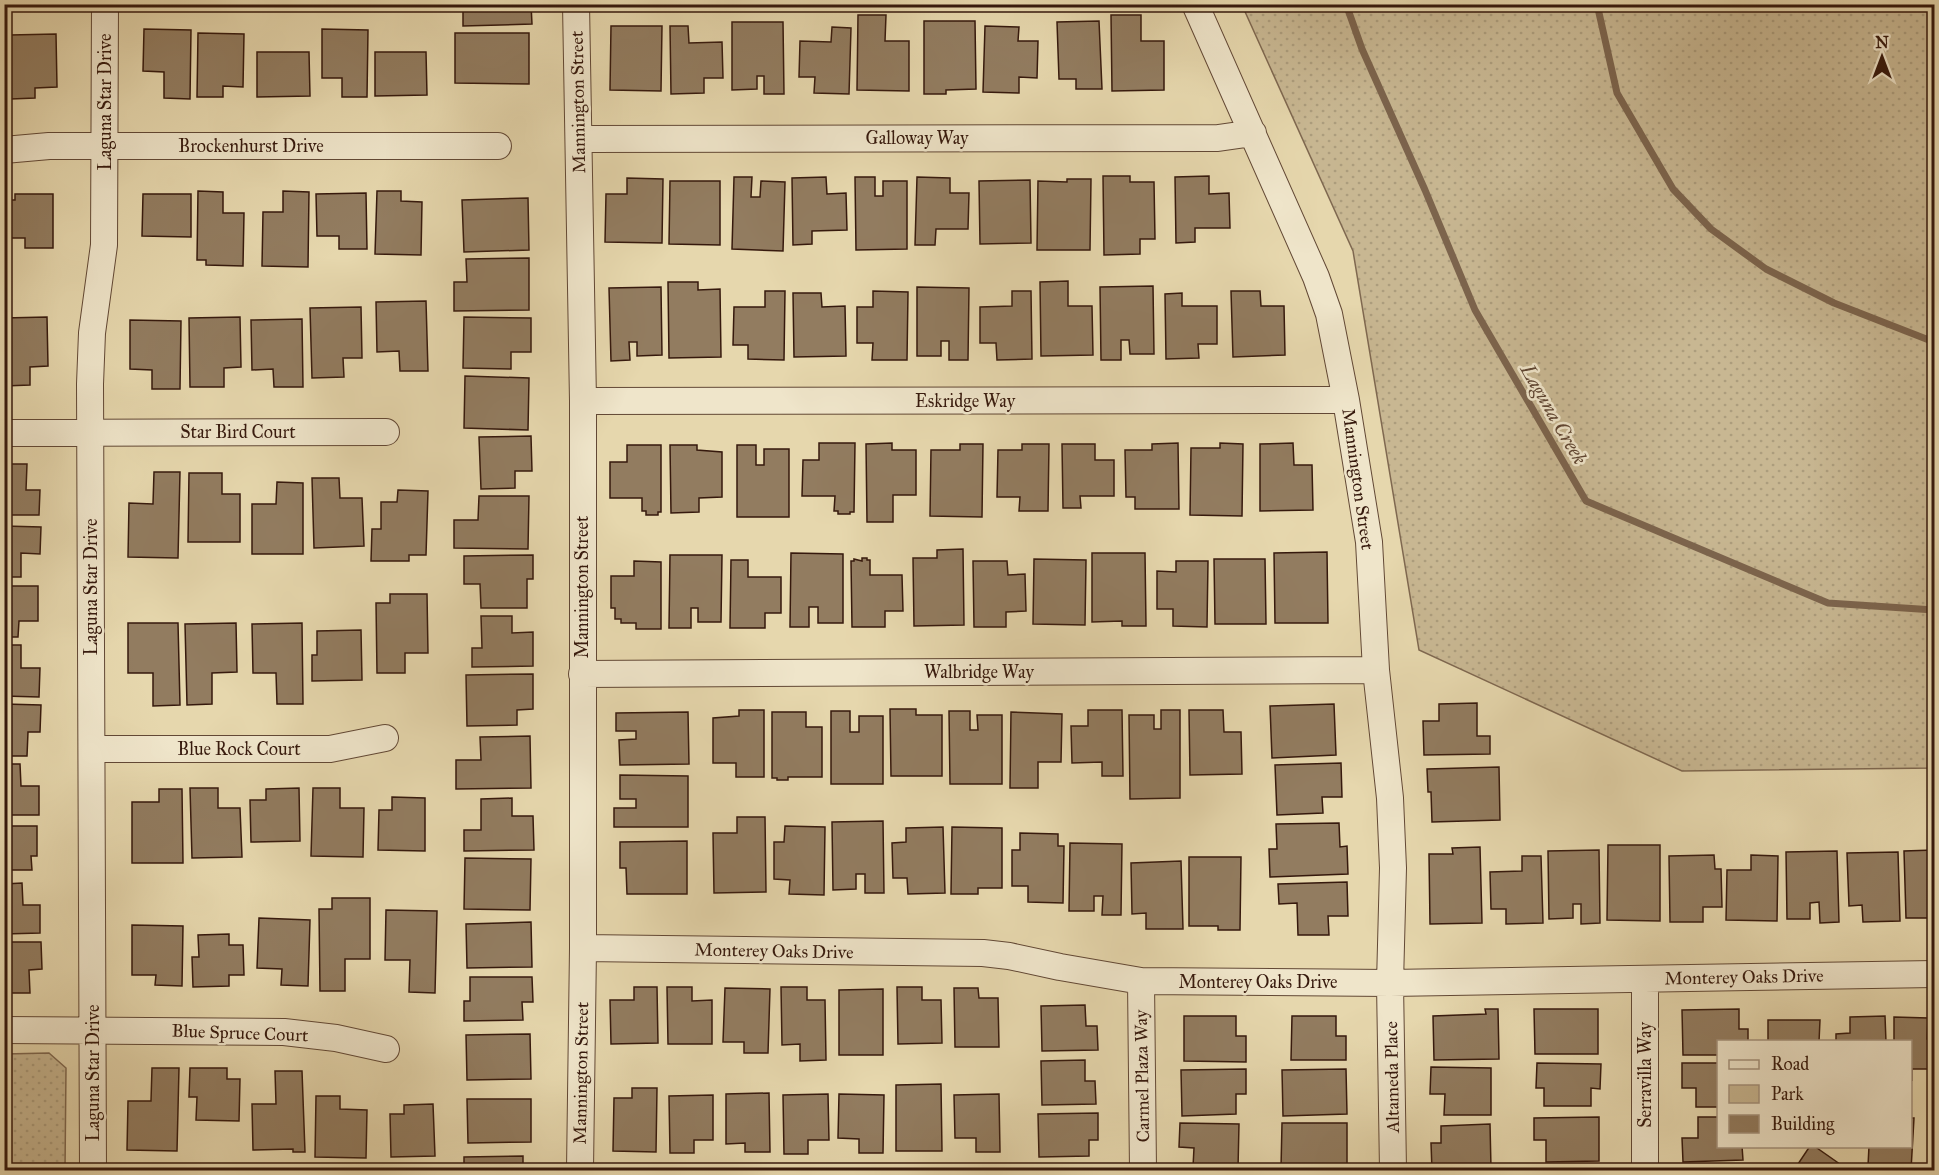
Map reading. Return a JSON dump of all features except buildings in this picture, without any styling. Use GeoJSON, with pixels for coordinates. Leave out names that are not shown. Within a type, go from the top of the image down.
{"type":"FeatureCollection","features":[{"type":"Feature","properties":{"kind":"street","name":"Laguna Star Drive"},"geometry":{"type":"LineString","coordinates":[[93,1170],[90,432],[92,333],[104,245],[105,4]]}},
{"type":"Feature","properties":{"kind":"street","name":"Mannington Street"},"geometry":{"type":"LineString","coordinates":[[576,4],[583,401],[583,948],[580,1170]]}},
{"type":"Feature","properties":{"kind":"street","name":"Mannington Street"},"geometry":{"type":"LineString","coordinates":[[1195,4],[1316,277],[1329,314],[1346,400],[1369,542],[1376,670],[1390,798],[1393,868],[1390,982]]}},
{"type":"Feature","properties":{"kind":"street","name":"Galloway Way"},"geometry":{"type":"LineString","coordinates":[[580,139],[1218,138],[1253,133]]}},
{"type":"Feature","properties":{"kind":"street","name":"Brockenhurst Drive"},"geometry":{"type":"LineString","coordinates":[[4,150],[49,146],[498,146]]}},
{"type":"Feature","properties":{"kind":"street","name":"Eskridge Way"},"geometry":{"type":"LineString","coordinates":[[583,401],[1346,400]]}},
{"type":"Feature","properties":{"kind":"street","name":"Star Bird Court"},"geometry":{"type":"LineString","coordinates":[[4,433],[386,432]]}},
{"type":"Feature","properties":{"kind":"street","name":"Walbridge Way"},"geometry":{"type":"LineString","coordinates":[[582,674],[1376,670]]}},
{"type":"Feature","properties":{"kind":"street","name":"Blue Rock Court"},"geometry":{"type":"LineString","coordinates":[[92,748],[330,749],[385,738]]}},
{"type":"Feature","properties":{"kind":"street","name":"Monterey Oaks Drive"},"geometry":{"type":"LineString","coordinates":[[583,948],[983,953],[1141,981],[1390,982],[1935,974]]}},
{"type":"Feature","properties":{"kind":"street","name":"Serravilla Way"},"geometry":{"type":"LineString","coordinates":[[1645,979],[1645,1170]]}},
{"type":"Feature","properties":{"kind":"street","name":"Carmel Plaza Way"},"geometry":{"type":"LineString","coordinates":[[1141,981],[1143,1170]]}},
{"type":"Feature","properties":{"kind":"street","name":"Altameda Place"},"geometry":{"type":"LineString","coordinates":[[1390,982],[1393,1170]]}},
{"type":"Feature","properties":{"kind":"street","name":"Blue Spruce Court"},"geometry":{"type":"LineString","coordinates":[[4,1030],[284,1032],[336,1038],[386,1049]]}},
{"type":"Feature","properties":{"kind":"green space"},"geometry":{"type":"Polygon","coordinates":[[[1242,5],[1934,5],[1934,768],[1682,771],[1419,650],[1353,251],[1242,5]]]}},
{"type":"Feature","properties":{"kind":"green space"},"geometry":{"type":"Polygon","coordinates":[[[49,1053],[66,1068],[65,1170],[5,1170],[5,1054],[49,1053]]]}},
{"type":"Feature","properties":{"kind":"waterway","name":"Laguna Creek"},"geometry":{"type":"LineString","coordinates":[[1346,4],[1362,49],[1475,310],[1586,501],[1828,603],[1934,610]]}},
{"type":"Feature","properties":{"kind":"waterway","name":"Laguna Creek"},"geometry":{"type":"LineString","coordinates":[[1597,4],[1617,93],[1673,189],[1711,229],[1766,269],[1834,303],[1934,342]]}}]}
